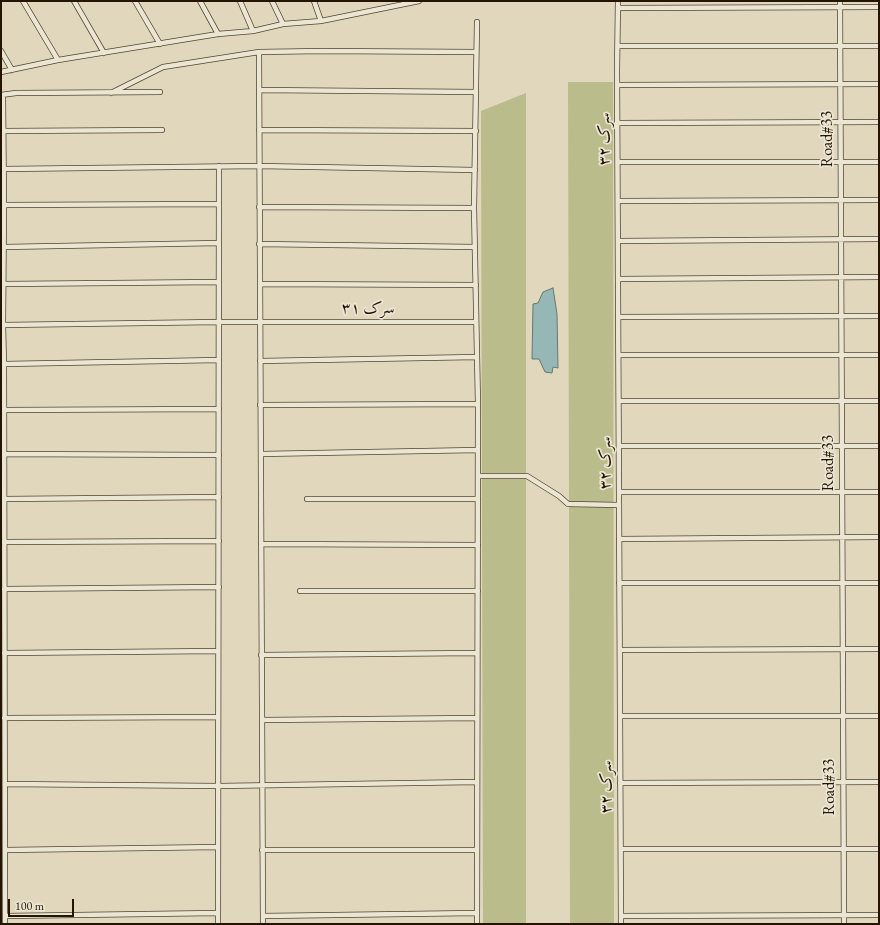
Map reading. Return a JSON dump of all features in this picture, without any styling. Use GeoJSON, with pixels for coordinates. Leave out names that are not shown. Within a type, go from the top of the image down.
{"type":"FeatureCollection","features":[{"type":"Feature","properties":{"kind":"street"},"geometry":{"type":"LineString","coordinates":[[23,1],[58,60]]}},
{"type":"Feature","properties":{"kind":"street"},"geometry":{"type":"LineString","coordinates":[[74,1],[104,53]]}},
{"type":"Feature","properties":{"kind":"street"},"geometry":{"type":"LineString","coordinates":[[135,1],[160,44]]}},
{"type":"Feature","properties":{"kind":"street"},"geometry":{"type":"LineString","coordinates":[[200,1],[218,34]]}},
{"type":"Feature","properties":{"kind":"street"},"geometry":{"type":"LineString","coordinates":[[240,1],[253,31]]}},
{"type":"Feature","properties":{"kind":"street"},"geometry":{"type":"LineString","coordinates":[[272,1],[283,24]]}},
{"type":"Feature","properties":{"kind":"street"},"geometry":{"type":"LineString","coordinates":[[314,1],[321,21]]}},
{"type":"Feature","properties":{"kind":"street"},"geometry":{"type":"LineString","coordinates":[[392,1],[393,7]]}},
{"type":"Feature","properties":{"kind":"street"},"geometry":{"type":"LineString","coordinates":[[1,72],[58,60],[218,34],[253,31],[283,24],[321,21],[419,1]]}},
{"type":"Feature","properties":{"kind":"street","name":"سرک ۳۲"},"geometry":{"type":"LineString","coordinates":[[618,1],[621,924]]}},
{"type":"Feature","properties":{"kind":"street","name":"Road#33"},"geometry":{"type":"LineString","coordinates":[[840,1],[844,924]]}},
{"type":"Feature","properties":{"kind":"street"},"geometry":{"type":"LineString","coordinates":[[618,8],[879,7]]}},
{"type":"Feature","properties":{"kind":"street"},"geometry":{"type":"LineString","coordinates":[[477,22],[474,208],[478,404],[477,924]]}},
{"type":"Feature","properties":{"kind":"street"},"geometry":{"type":"LineString","coordinates":[[618,46],[879,46]]}},
{"type":"Feature","properties":{"kind":"street"},"geometry":{"type":"LineString","coordinates":[[1,51],[12,70]]}},
{"type":"Feature","properties":{"kind":"street"},"geometry":{"type":"LineString","coordinates":[[111,92],[163,67],[259,52],[476,52]]}},
{"type":"Feature","properties":{"kind":"street"},"geometry":{"type":"LineString","coordinates":[[259,52],[263,924]]}},
{"type":"Feature","properties":{"kind":"street"},"geometry":{"type":"LineString","coordinates":[[618,85],[879,84]]}},
{"type":"Feature","properties":{"kind":"street"},"geometry":{"type":"LineString","coordinates":[[259,90],[476,92]]}},
{"type":"Feature","properties":{"kind":"street"},"geometry":{"type":"LineString","coordinates":[[5,924],[3,906],[5,850],[3,491],[4,205],[1,95],[16,93],[160,92]]}},
{"type":"Feature","properties":{"kind":"street"},"geometry":{"type":"LineString","coordinates":[[618,123],[879,122]]}},
{"type":"Feature","properties":{"kind":"street"},"geometry":{"type":"LineString","coordinates":[[3,131],[162,130]]}},
{"type":"Feature","properties":{"kind":"street"},"geometry":{"type":"LineString","coordinates":[[259,130],[476,131]]}},
{"type":"Feature","properties":{"kind":"street"},"geometry":{"type":"LineString","coordinates":[[618,162],[879,162]]}},
{"type":"Feature","properties":{"kind":"street"},"geometry":{"type":"LineString","coordinates":[[218,924],[219,166]]}},
{"type":"Feature","properties":{"kind":"street"},"geometry":{"type":"LineString","coordinates":[[3,169],[259,166],[475,170]]}},
{"type":"Feature","properties":{"kind":"street"},"geometry":{"type":"LineString","coordinates":[[618,201],[879,200]]}},
{"type":"Feature","properties":{"kind":"street"},"geometry":{"type":"LineString","coordinates":[[4,205],[219,204]]}},
{"type":"Feature","properties":{"kind":"street"},"geometry":{"type":"LineString","coordinates":[[259,207],[474,208]]}},
{"type":"Feature","properties":{"kind":"street"},"geometry":{"type":"LineString","coordinates":[[618,241],[879,239]]}},
{"type":"Feature","properties":{"kind":"street"},"geometry":{"type":"LineString","coordinates":[[4,246],[219,243]]}},
{"type":"Feature","properties":{"kind":"street"},"geometry":{"type":"LineString","coordinates":[[260,244],[475,247]]}},
{"type":"Feature","properties":{"kind":"street"},"geometry":{"type":"LineString","coordinates":[[618,279],[879,277]]}},
{"type":"Feature","properties":{"kind":"street"},"geometry":{"type":"LineString","coordinates":[[4,284],[219,282]]}},
{"type":"Feature","properties":{"kind":"street"},"geometry":{"type":"LineString","coordinates":[[260,284],[476,285]]}},
{"type":"Feature","properties":{"kind":"street"},"geometry":{"type":"LineString","coordinates":[[618,317],[879,316]]}},
{"type":"Feature","properties":{"kind":"street","name":"سرک ۳۱"},"geometry":{"type":"LineString","coordinates":[[3,325],[219,322],[476,322]]}},
{"type":"Feature","properties":{"kind":"street"},"geometry":{"type":"LineString","coordinates":[[619,355],[879,355]]}},
{"type":"Feature","properties":{"kind":"street"},"geometry":{"type":"LineString","coordinates":[[260,361],[477,358]]}},
{"type":"Feature","properties":{"kind":"street"},"geometry":{"type":"LineString","coordinates":[[4,364],[219,360]]}},
{"type":"Feature","properties":{"kind":"street"},"geometry":{"type":"LineString","coordinates":[[619,401],[879,401]]}},
{"type":"Feature","properties":{"kind":"street"},"geometry":{"type":"LineString","coordinates":[[260,405],[478,404]]}},
{"type":"Feature","properties":{"kind":"street"},"geometry":{"type":"LineString","coordinates":[[4,410],[219,409]]}},
{"type":"Feature","properties":{"kind":"street"},"geometry":{"type":"LineString","coordinates":[[619,446],[879,446]]}},
{"type":"Feature","properties":{"kind":"street"},"geometry":{"type":"LineString","coordinates":[[260,454],[478,450]]}},
{"type":"Feature","properties":{"kind":"street"},"geometry":{"type":"LineString","coordinates":[[4,454],[219,455]]}},
{"type":"Feature","properties":{"kind":"street"},"geometry":{"type":"LineString","coordinates":[[478,476],[527,476],[560,496],[568,504],[619,505]]}},
{"type":"Feature","properties":{"kind":"street"},"geometry":{"type":"LineString","coordinates":[[619,492],[879,492]]}},
{"type":"Feature","properties":{"kind":"street"},"geometry":{"type":"LineString","coordinates":[[4,499],[219,498]]}},
{"type":"Feature","properties":{"kind":"street"},"geometry":{"type":"LineString","coordinates":[[307,499],[478,499]]}},
{"type":"Feature","properties":{"kind":"street"},"geometry":{"type":"LineString","coordinates":[[619,539],[842,536],[879,537]]}},
{"type":"Feature","properties":{"kind":"street"},"geometry":{"type":"LineString","coordinates":[[4,542],[219,541]]}},
{"type":"Feature","properties":{"kind":"street"},"geometry":{"type":"LineString","coordinates":[[261,544],[478,545]]}},
{"type":"Feature","properties":{"kind":"street"},"geometry":{"type":"LineString","coordinates":[[619,584],[879,583]]}},
{"type":"Feature","properties":{"kind":"street"},"geometry":{"type":"LineString","coordinates":[[4,589],[219,587]]}},
{"type":"Feature","properties":{"kind":"street"},"geometry":{"type":"LineString","coordinates":[[300,591],[478,591]]}},
{"type":"Feature","properties":{"kind":"street"},"geometry":{"type":"LineString","coordinates":[[620,650],[879,649]]}},
{"type":"Feature","properties":{"kind":"street"},"geometry":{"type":"LineString","coordinates":[[4,653],[218,651]]}},
{"type":"Feature","properties":{"kind":"street"},"geometry":{"type":"LineString","coordinates":[[262,655],[478,653]]}},
{"type":"Feature","properties":{"kind":"street"},"geometry":{"type":"LineString","coordinates":[[620,716],[879,716]]}},
{"type":"Feature","properties":{"kind":"street"},"geometry":{"type":"LineString","coordinates":[[4,718],[218,717]]}},
{"type":"Feature","properties":{"kind":"street"},"geometry":{"type":"LineString","coordinates":[[262,720],[477,718]]}},
{"type":"Feature","properties":{"kind":"street"},"geometry":{"type":"LineString","coordinates":[[4,784],[218,786],[477,782]]}},
{"type":"Feature","properties":{"kind":"street"},"geometry":{"type":"LineString","coordinates":[[620,783],[879,782]]}},
{"type":"Feature","properties":{"kind":"street"},"geometry":{"type":"LineString","coordinates":[[5,850],[218,847]]}},
{"type":"Feature","properties":{"kind":"street"},"geometry":{"type":"LineString","coordinates":[[620,849],[879,849]]}},
{"type":"Feature","properties":{"kind":"street"},"geometry":{"type":"LineString","coordinates":[[262,850],[477,850]]}},
{"type":"Feature","properties":{"kind":"street"},"geometry":{"type":"LineString","coordinates":[[5,916],[218,913]]}},
{"type":"Feature","properties":{"kind":"street"},"geometry":{"type":"LineString","coordinates":[[263,916],[477,913]]}},
{"type":"Feature","properties":{"kind":"street"},"geometry":{"type":"LineString","coordinates":[[621,916],[879,915]]}},
{"type":"Feature","properties":{"kind":"green space"},"geometry":{"type":"Polygon","coordinates":[[[568,82],[613,82],[614,924],[570,924],[568,82]]]}},
{"type":"Feature","properties":{"kind":"green space"},"geometry":{"type":"Polygon","coordinates":[[[526,93],[526,924],[483,924],[481,111],[526,93]]]}},
{"type":"Feature","properties":{"kind":"water"},"geometry":{"type":"Polygon","coordinates":[[[553,288],[557,314],[558,368],[553,367],[552,373],[545,372],[539,359],[532,359],[533,304],[538,303],[543,292],[553,288]]]}}]}
